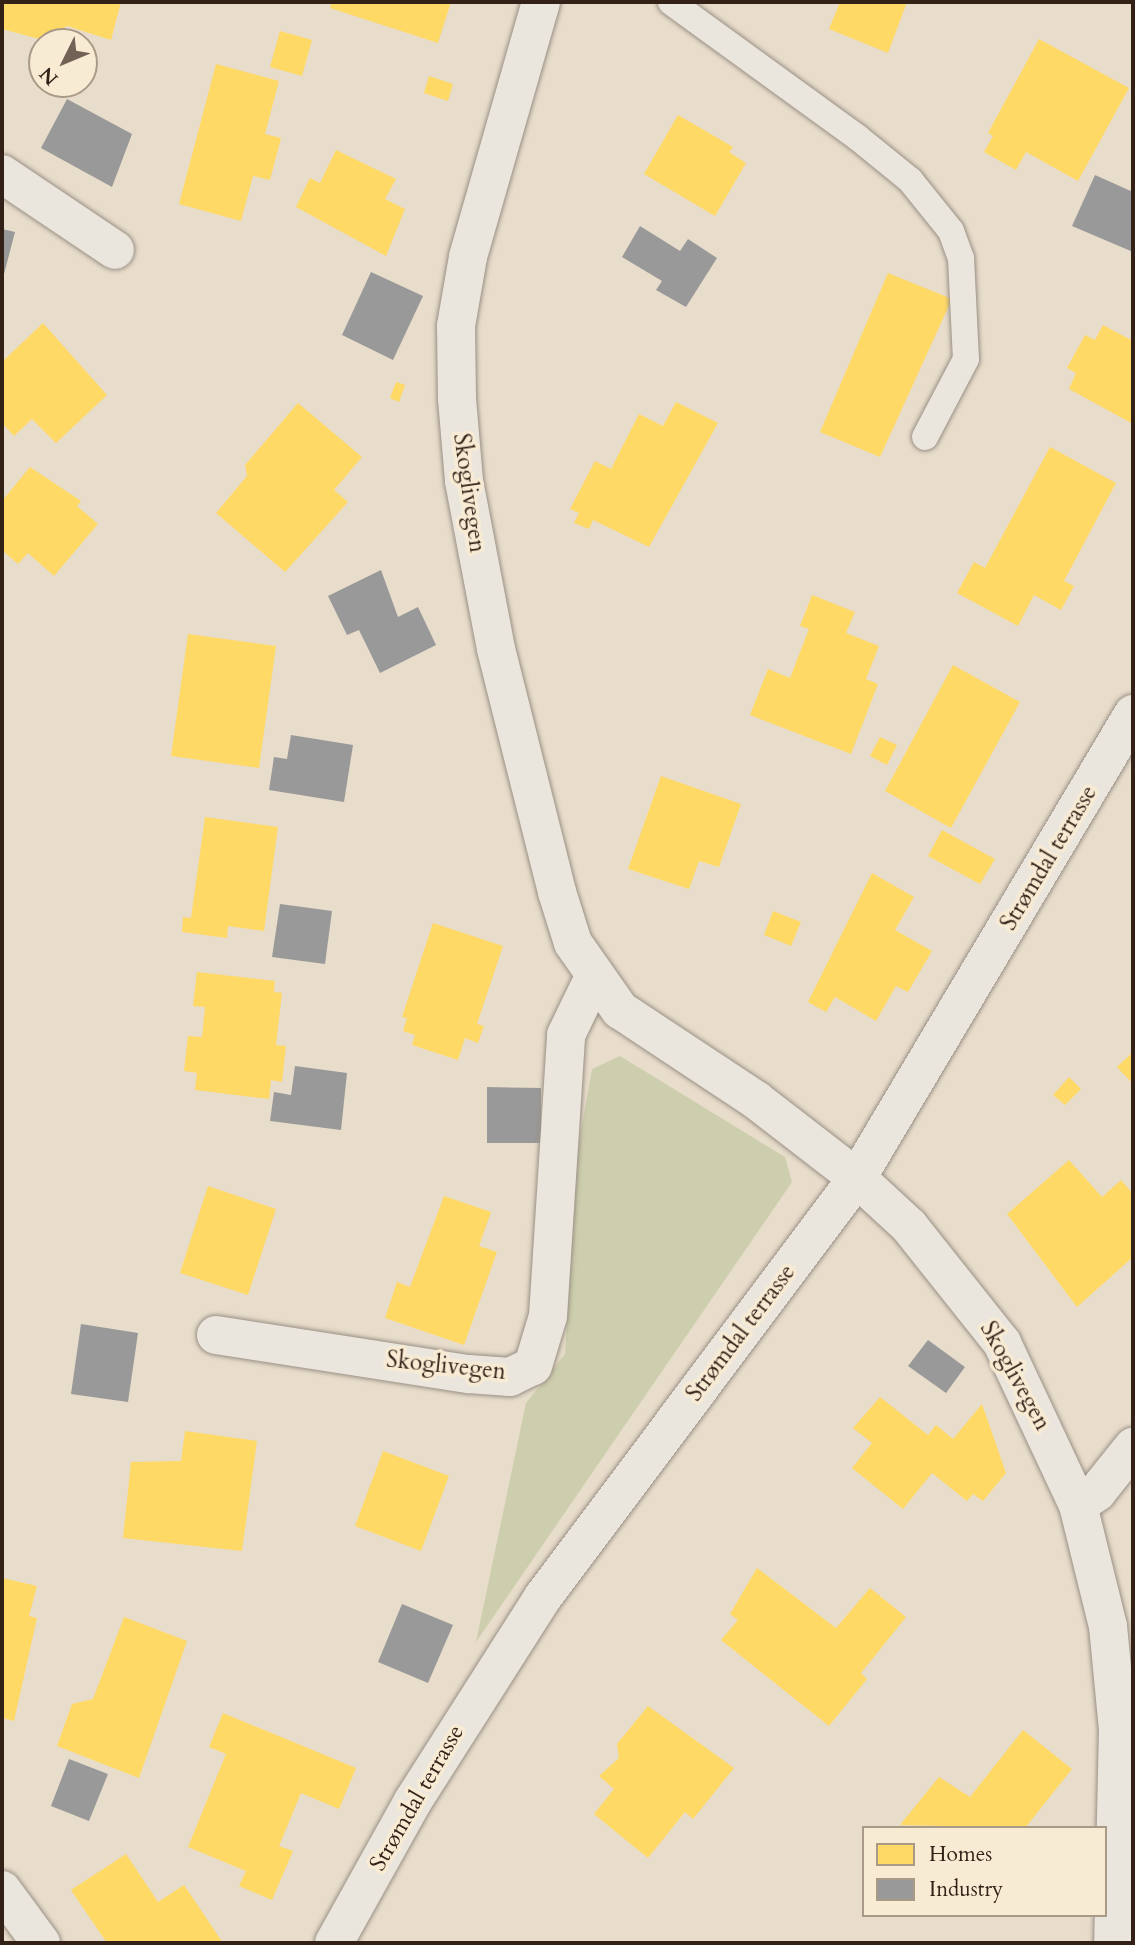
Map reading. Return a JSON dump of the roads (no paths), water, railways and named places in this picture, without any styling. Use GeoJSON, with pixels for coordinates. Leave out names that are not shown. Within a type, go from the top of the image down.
{"type":"FeatureCollection","features":[{"type":"Feature","properties":{"kind":"street","name":"Skoglivegen"},"geometry":{"type":"LineString","coordinates":[[541,2],[468,257],[456,326],[457,399],[464,481],[496,649],[557,892],[593,979],[651,1033],[756,1100],[857,1178],[909,1226],[1002,1343],[1078,1505],[1108,1626],[1118,1729],[1113,1943]]}},
{"type":"Feature","properties":{"kind":"street"},"geometry":{"type":"LineString","coordinates":[[2,174],[115,250]]}},
{"type":"Feature","properties":{"kind":"street","name":"Strømdal terrasse"},"geometry":{"type":"LineString","coordinates":[[334,1943],[413,1801],[543,1597],[857,1178],[1133,714]]}},
{"type":"Feature","properties":{"kind":"street","name":"Skoglivegen"},"geometry":{"type":"LineString","coordinates":[[216,1335],[469,1374],[510,1377],[533,1366],[548,1316],[566,1035],[593,979]]}},
{"type":"Feature","properties":{"kind":"street"},"geometry":{"type":"LineString","coordinates":[[1078,1505],[1112,1476],[1133,1447]]}},
{"type":"Feature","properties":{"kind":"street"},"geometry":{"type":"LineString","coordinates":[[2,1890],[41,1943]]}},
{"type":"Feature","properties":{"kind":"lane"},"geometry":{"type":"LineString","coordinates":[[671,2],[878,154],[936,207],[951,231],[961,258],[966,359],[925,438]]}}]}
